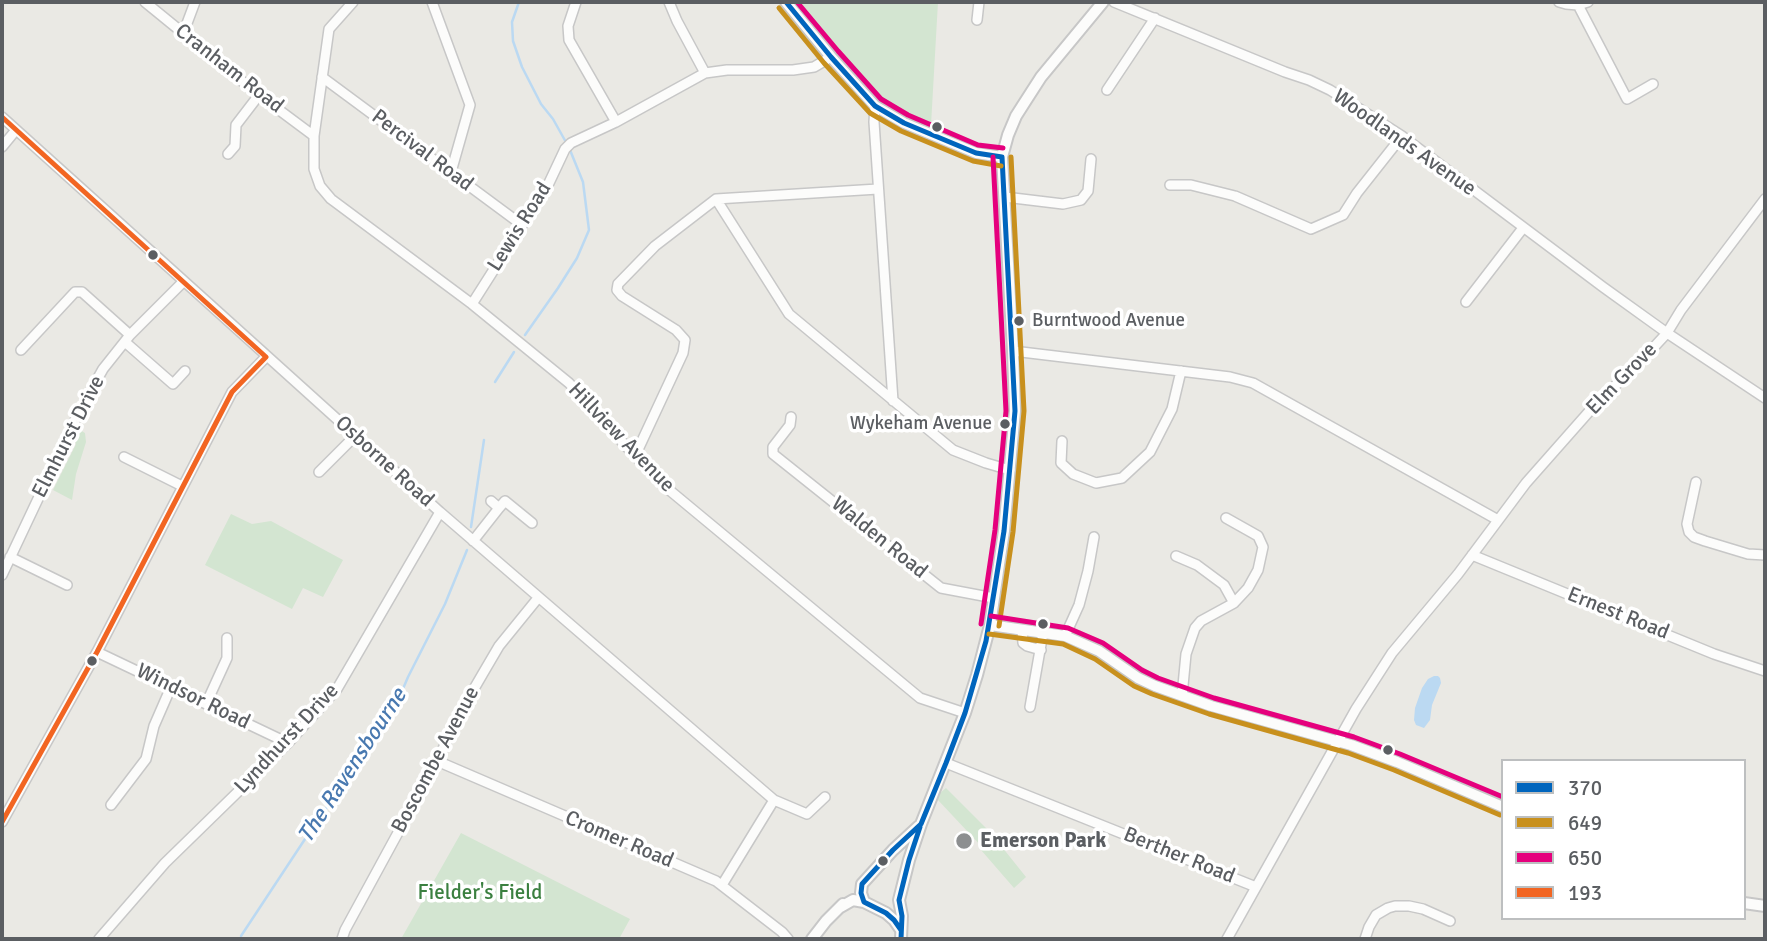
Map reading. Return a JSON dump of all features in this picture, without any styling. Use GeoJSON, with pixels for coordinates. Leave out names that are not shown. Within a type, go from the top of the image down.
{"type":"FeatureCollection","features":[{"type":"Feature","properties":{"kind":"street","name":"Cranham Road"},"geometry":{"type":"LineString","coordinates":[[145,2],[314,136]]}},
{"type":"Feature","properties":{"kind":"street"},"geometry":{"type":"LineString","coordinates":[[183,34],[195,2]]}},
{"type":"Feature","properties":{"kind":"street","name":"Hillview Avenue"},"geometry":{"type":"LineString","coordinates":[[353,2],[329,29],[314,136],[314,169],[320,186],[331,199],[472,304],[569,383],[668,489],[920,698],[965,713]]}},
{"type":"Feature","properties":{"kind":"street"},"geometry":{"type":"LineString","coordinates":[[432,2],[470,105],[451,172]]}},
{"type":"Feature","properties":{"kind":"street"},"geometry":{"type":"LineString","coordinates":[[576,2],[568,26],[569,40],[616,122],[705,73],[727,70],[793,70],[814,67],[831,57]]}},
{"type":"Feature","properties":{"kind":"street"},"geometry":{"type":"LineString","coordinates":[[668,2],[705,73]]}},
{"type":"Feature","properties":{"kind":"street"},"geometry":{"type":"LineString","coordinates":[[786,2],[875,106],[904,123],[976,153],[1002,157]]}},
{"type":"Feature","properties":{"kind":"street"},"geometry":{"type":"LineString","coordinates":[[977,20],[979,2]]}},
{"type":"Feature","properties":{"kind":"street"},"geometry":{"type":"LineString","coordinates":[[886,913],[894,909],[899,901],[921,824],[965,713],[990,625],[1004,531],[1015,411],[1002,157],[1007,135],[1041,77],[1103,2]]}},
{"type":"Feature","properties":{"kind":"street","name":"Woodlands Avenue"},"geometry":{"type":"LineString","coordinates":[[1114,2],[1330,90],[1402,136],[1667,333],[1765,398]]}},
{"type":"Feature","properties":{"kind":"street"},"geometry":{"type":"LineString","coordinates":[[1559,2],[1566,5],[1588,2]]}},
{"type":"Feature","properties":{"kind":"street"},"geometry":{"type":"LineString","coordinates":[[1578,5],[1627,99],[1653,84]]}},
{"type":"Feature","properties":{"kind":"street"},"geometry":{"type":"LineString","coordinates":[[1107,90],[1154,18]]}},
{"type":"Feature","properties":{"kind":"street","name":"Percival Road"},"geometry":{"type":"LineString","coordinates":[[322,77],[522,225]]}},
{"type":"Feature","properties":{"kind":"street"},"geometry":{"type":"LineString","coordinates":[[228,153],[235,146],[236,125],[259,95]]}},
{"type":"Feature","properties":{"kind":"street"},"geometry":{"type":"LineString","coordinates":[[875,106],[893,401]]}},
{"type":"Feature","properties":{"kind":"street","name":"Osborne Road"},"geometry":{"type":"LineString","coordinates":[[2,117],[440,512],[774,800],[807,814],[825,797]]}},
{"type":"Feature","properties":{"kind":"street","name":"Lewis Road"},"geometry":{"type":"LineString","coordinates":[[472,304],[549,183],[568,146],[616,122]]}},
{"type":"Feature","properties":{"kind":"street"},"geometry":{"type":"LineString","coordinates":[[2,147],[16,130]]}},
{"type":"Feature","properties":{"kind":"street"},"geometry":{"type":"LineString","coordinates":[[1170,185],[1191,185],[1235,197],[1311,229],[1343,215],[1356,193],[1402,136]]}},
{"type":"Feature","properties":{"kind":"street"},"geometry":{"type":"LineString","coordinates":[[1005,197],[1063,204],[1081,200],[1088,191],[1091,159]]}},
{"type":"Feature","properties":{"kind":"street"},"geometry":{"type":"LineString","coordinates":[[635,456],[683,354],[685,340],[676,330],[622,296],[617,290],[618,284],[655,246],[716,198],[878,189]]}},
{"type":"Feature","properties":{"kind":"street"},"geometry":{"type":"LineString","coordinates":[[716,198],[789,314],[953,450],[1010,470]]}},
{"type":"Feature","properties":{"kind":"street","name":"Elm Grove"},"geometry":{"type":"LineString","coordinates":[[1227,939],[1356,709],[1392,653],[1472,555],[1526,483],[1594,406],[1667,333],[1681,310],[1765,199]]}},
{"type":"Feature","properties":{"kind":"street"},"geometry":{"type":"LineString","coordinates":[[1466,302],[1523,228]]}},
{"type":"Feature","properties":{"kind":"street","name":"Elmhurst Drive"},"geometry":{"type":"LineString","coordinates":[[2,575],[79,412],[103,369],[183,282]]}},
{"type":"Feature","properties":{"kind":"street"},"geometry":{"type":"LineString","coordinates":[[21,350],[75,292],[82,292],[173,384],[185,371]]}},
{"type":"Feature","properties":{"kind":"street"},"geometry":{"type":"LineString","coordinates":[[1013,351],[1230,377],[1253,383],[1498,520]]}},
{"type":"Feature","properties":{"kind":"street"},"geometry":{"type":"LineString","coordinates":[[2,822],[97,652],[232,392],[266,357]]}},
{"type":"Feature","properties":{"kind":"street"},"geometry":{"type":"LineString","coordinates":[[1062,441],[1061,463],[1073,474],[1096,483],[1122,478],[1150,452],[1172,410],[1181,371]]}},
{"type":"Feature","properties":{"kind":"street","name":"Walden Road"},"geometry":{"type":"LineString","coordinates":[[791,417],[790,425],[773,447],[774,454],[941,588],[994,598]]}},
{"type":"Feature","properties":{"kind":"street"},"geometry":{"type":"LineString","coordinates":[[319,472],[355,436]]}},
{"type":"Feature","properties":{"kind":"street"},"geometry":{"type":"LineString","coordinates":[[124,457],[182,486]]}},
{"type":"Feature","properties":{"kind":"street"},"geometry":{"type":"LineString","coordinates":[[1696,482],[1687,527],[1689,532],[1705,541],[1748,554],[1765,555]]}},
{"type":"Feature","properties":{"kind":"street"},"geometry":{"type":"LineString","coordinates":[[473,541],[495,505],[505,501],[531,523]]}},
{"type":"Feature","properties":{"kind":"street","name":"Lyndhurst Drive"},"geometry":{"type":"LineString","coordinates":[[99,939],[165,863],[288,743],[337,689],[440,512]]}},
{"type":"Feature","properties":{"kind":"street"},"geometry":{"type":"LineString","coordinates":[[1182,696],[1186,654],[1195,628],[1201,621],[1234,603],[1248,588],[1258,569],[1263,547],[1258,536],[1226,518]]}},
{"type":"Feature","properties":{"kind":"street"},"geometry":{"type":"LineString","coordinates":[[1065,636],[1079,605],[1094,537]]}},
{"type":"Feature","properties":{"kind":"street","name":"Ernest Road"},"geometry":{"type":"LineString","coordinates":[[1472,555],[1714,654],[1765,671]]}},
{"type":"Feature","properties":{"kind":"street"},"geometry":{"type":"LineString","coordinates":[[1176,556],[1197,565],[1224,586],[1234,603]]}},
{"type":"Feature","properties":{"kind":"street"},"geometry":{"type":"LineString","coordinates":[[10,557],[67,585]]}},
{"type":"Feature","properties":{"kind":"street","name":"Boscombe Avenue"},"geometry":{"type":"LineString","coordinates":[[344,934],[464,706],[499,646],[538,598]]}},
{"type":"Feature","properties":{"kind":"street"},"geometry":{"type":"LineString","coordinates":[[990,625],[1065,636],[1099,651],[1138,678],[1182,696],[1397,762],[1501,806]]}},
{"type":"Feature","properties":{"kind":"street"},"geometry":{"type":"LineString","coordinates":[[1022,630],[1023,643],[1041,650]]}},
{"type":"Feature","properties":{"kind":"street"},"geometry":{"type":"LineString","coordinates":[[1030,707],[1044,633]]}},
{"type":"Feature","properties":{"kind":"street"},"geometry":{"type":"LineString","coordinates":[[206,704],[227,658],[227,638]]}},
{"type":"Feature","properties":{"kind":"street","name":"Windsor Road"},"geometry":{"type":"LineString","coordinates":[[97,652],[288,743]]}},
{"type":"Feature","properties":{"kind":"street"},"geometry":{"type":"LineString","coordinates":[[111,805],[146,759],[154,726],[171,687]]}},
{"type":"Feature","properties":{"kind":"street","name":"Cromer Road"},"geometry":{"type":"LineString","coordinates":[[437,761],[722,884],[788,939]]}},
{"type":"Feature","properties":{"kind":"street","name":"Berther Road"},"geometry":{"type":"LineString","coordinates":[[946,763],[1256,887]]}},
{"type":"Feature","properties":{"kind":"street"},"geometry":{"type":"LineString","coordinates":[[722,884],[774,800]]}},
{"type":"Feature","properties":{"kind":"street"},"geometry":{"type":"LineString","coordinates":[[813,939],[893,850],[921,824]]}},
{"type":"Feature","properties":{"kind":"street"},"geometry":{"type":"LineString","coordinates":[[893,850],[909,860]]}},
{"type":"Feature","properties":{"kind":"street"},"geometry":{"type":"LineString","coordinates":[[862,884],[863,902]]}},
{"type":"Feature","properties":{"kind":"street"},"geometry":{"type":"LineString","coordinates":[[839,908],[853,900],[863,902],[886,913],[894,920],[901,935]]}},
{"type":"Feature","properties":{"kind":"street"},"geometry":{"type":"LineString","coordinates":[[899,901],[902,916],[901,935]]}},
{"type":"Feature","properties":{"kind":"street"},"geometry":{"type":"LineString","coordinates":[[1746,903],[1765,906]]}},
{"type":"Feature","properties":{"kind":"street"},"geometry":{"type":"LineString","coordinates":[[1365,939],[1376,915],[1395,906],[1423,909],[1450,921]]}},
{"type":"Feature","properties":{"kind":"green space"},"geometry":{"type":"Polygon","coordinates":[[[796,2],[938,2],[931,125],[881,98],[861,81],[796,2]]]}},
{"type":"Feature","properties":{"kind":"green space"},"geometry":{"type":"Polygon","coordinates":[[[80,430],[85,433],[86,442],[76,474],[72,500],[53,490],[80,430]]]}},
{"type":"Feature","properties":{"kind":"green space"},"geometry":{"type":"Polygon","coordinates":[[[231,514],[252,524],[271,521],[343,560],[323,597],[303,588],[292,609],[205,565],[231,514]]]}},
{"type":"Feature","properties":{"kind":"green space"},"geometry":{"type":"Polygon","coordinates":[[[946,788],[990,832],[1026,877],[1014,888],[981,850],[983,848],[937,799],[946,788]]]}},
{"type":"Feature","properties":{"kind":"green space","name":"Fielder's Field"},"geometry":{"type":"Polygon","coordinates":[[[461,833],[630,919],[619,939],[401,939],[461,833]]]}},
{"type":"Feature","properties":{"kind":"water"},"geometry":{"type":"Polygon","coordinates":[[[1434,676],[1440,678],[1441,683],[1432,705],[1430,720],[1424,728],[1416,725],[1415,708],[1422,688],[1428,679],[1434,676]]]}},
{"type":"Feature","properties":{"kind":"waterway","name":"The Ravensbourne"},"geometry":{"type":"LineString","coordinates":[[519,2],[512,22],[513,41],[522,67],[541,104],[567,144]]}},
{"type":"Feature","properties":{"kind":"waterway","name":"The Ravensbourne"},"geometry":{"type":"LineString","coordinates":[[525,335],[577,258],[589,230],[583,182],[570,150]]}},
{"type":"Feature","properties":{"kind":"waterway","name":"The Ravensbourne"},"geometry":{"type":"LineString","coordinates":[[495,382],[514,352]]}},
{"type":"Feature","properties":{"kind":"waterway","name":"The Ravensbourne"},"geometry":{"type":"LineString","coordinates":[[471,527],[484,440]]}},
{"type":"Feature","properties":{"kind":"waterway","name":"The Ravensbourne"},"geometry":{"type":"LineString","coordinates":[[241,936],[394,710],[445,604],[467,550]]}},
{"type":"Feature","properties":{"kind":"transit line","name":"370"},"geometry":{"type":"LineString","coordinates":[[786,2],[875,106],[904,123],[976,153],[1002,157]]}},
{"type":"Feature","properties":{"kind":"transit line","name":"650"},"geometry":{"type":"LineString","coordinates":[[797,2],[881,99],[908,115],[978,145],[1003,148]]}},
{"type":"Feature","properties":{"kind":"transit line","name":"649"},"geometry":{"type":"LineString","coordinates":[[779,8],[870,113],[901,131],[973,161],[1001,166]]}},
{"type":"Feature","properties":{"kind":"transit line","name":"193"},"geometry":{"type":"LineString","coordinates":[[2,117],[266,357]]}},
{"type":"Feature","properties":{"kind":"transit line","name":"650"},"geometry":{"type":"LineString","coordinates":[[981,624],[995,530],[1006,411],[993,157]]}},
{"type":"Feature","properties":{"kind":"transit line","name":"370"},"geometry":{"type":"LineString","coordinates":[[901,930],[886,913],[864,902],[862,884],[921,824],[946,763],[965,713],[986,641],[1004,531],[1015,411],[1002,157]]}},
{"type":"Feature","properties":{"kind":"transit line","name":"649"},"geometry":{"type":"LineString","coordinates":[[999,626],[1013,532],[1024,411],[1011,157]]}},
{"type":"Feature","properties":{"kind":"transit line","name":"193"},"geometry":{"type":"LineString","coordinates":[[2,822],[97,652],[232,392],[266,357]]}},
{"type":"Feature","properties":{"kind":"transit line","name":"650"},"geometry":{"type":"LineString","coordinates":[[991,616],[1068,628],[1103,643],[1158,678],[1214,698],[1354,737],[1501,796]]}},
{"type":"Feature","properties":{"kind":"transit line","name":"649"},"geometry":{"type":"LineString","coordinates":[[989,634],[1063,644],[1095,659],[1134,686],[1152,694],[1209,714],[1348,753],[1500,815]]}},
{"type":"Feature","properties":{"kind":"transit line","name":"370"},"geometry":{"type":"LineString","coordinates":[[901,939],[902,916],[899,900],[920,827]]}},
{"type":"Feature","properties":{"kind":"place","name":"Burntwood Avenue"},"geometry":{"type":"Point","coordinates":[1019,321]}},
{"type":"Feature","properties":{"kind":"place","name":"Wykeham Avenue"},"geometry":{"type":"Point","coordinates":[1005,424]}},
{"type":"Feature","properties":{"kind":"place","name":"Emerson Park"},"geometry":{"type":"Point","coordinates":[964,841]}}]}
